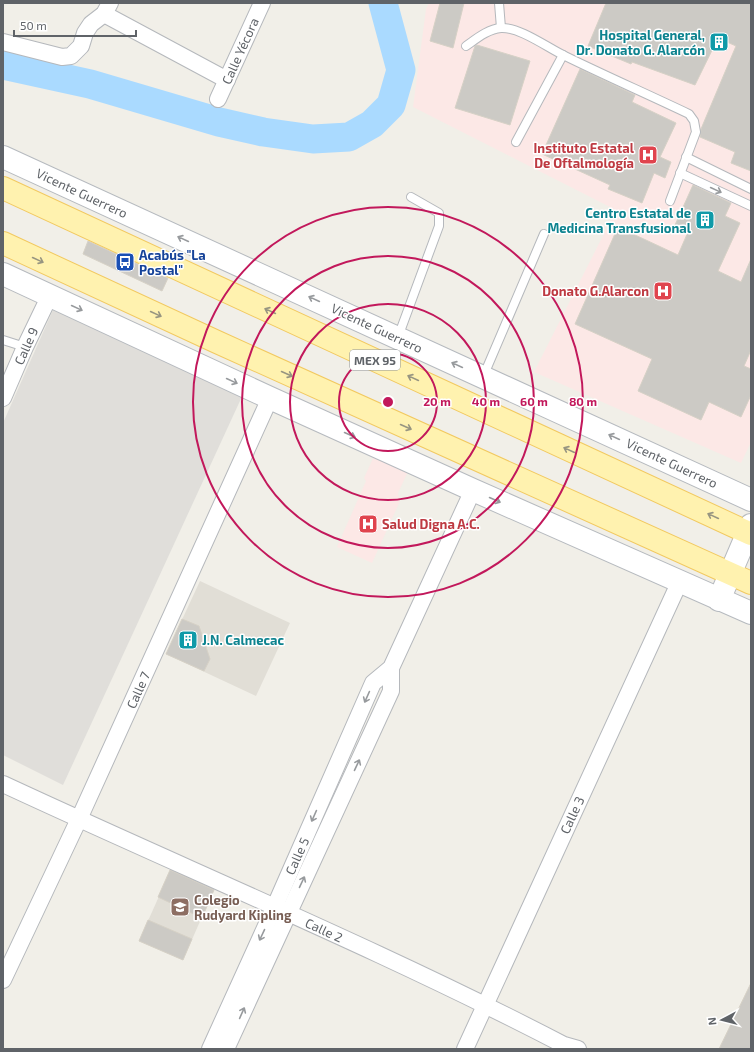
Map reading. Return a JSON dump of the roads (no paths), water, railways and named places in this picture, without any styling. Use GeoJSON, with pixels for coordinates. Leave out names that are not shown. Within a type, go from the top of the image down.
{"type":"FeatureCollection","features":[{"type":"Feature","properties":{"kind":"main road","name":"Vicente Guerrero"},"geometry":{"type":"LineString","coordinates":[[3,157],[751,500]]}},
{"type":"Feature","properties":{"kind":"main road","name":"MEX 95"},"geometry":{"type":"LineString","coordinates":[[3,188],[750,531]]}},
{"type":"Feature","properties":{"kind":"main road"},"geometry":{"type":"LineString","coordinates":[[3,243],[217,342],[751,583]]}},
{"type":"Feature","properties":{"kind":"main road"},"geometry":{"type":"LineString","coordinates":[[3,274],[473,490],[680,581],[719,600],[749,608]]}},
{"type":"Feature","properties":{"kind":"main road"},"geometry":{"type":"LineString","coordinates":[[207,369],[217,342]]}},
{"type":"Feature","properties":{"kind":"main road"},"geometry":{"type":"LineString","coordinates":[[719,600],[750,531]]}},
{"type":"Feature","properties":{"kind":"street","name":"Calle Yécora"},"geometry":{"type":"LineString","coordinates":[[218,99],[262,3]]}},
{"type":"Feature","properties":{"kind":"street"},"geometry":{"type":"LineString","coordinates":[[3,42],[62,57],[72,56],[81,46],[85,33],[91,24],[107,8],[227,80]]}},
{"type":"Feature","properties":{"kind":"street","name":"Calle 9"},"geometry":{"type":"LineString","coordinates":[[3,398],[50,295]]}},
{"type":"Feature","properties":{"kind":"street","name":"Calle 7"},"geometry":{"type":"LineString","coordinates":[[3,980],[79,820],[270,398]]}},
{"type":"Feature","properties":{"kind":"street","name":"Calle 5"},"geometry":{"type":"LineString","coordinates":[[226,1049],[373,683],[391,668],[473,490]]}},
{"type":"Feature","properties":{"kind":"street","name":"Calle 3"},"geometry":{"type":"LineString","coordinates":[[465,1049],[680,581]]}},
{"type":"Feature","properties":{"kind":"street","name":"Calle 2"},"geometry":{"type":"LineString","coordinates":[[3,784],[485,1004],[564,1045],[578,1049]]}},
{"type":"Feature","properties":{"kind":"street","name":"Calle 5"},"geometry":{"type":"LineString","coordinates":[[210,1049],[281,910]]}},
{"type":"Feature","properties":{"kind":"lane"},"geometry":{"type":"LineString","coordinates":[[499,3],[501,28]]}},
{"type":"Feature","properties":{"kind":"lane"},"geometry":{"type":"LineString","coordinates":[[466,46],[486,33],[501,28],[517,31],[539,41],[563,55],[689,114],[694,121],[696,132],[670,201]]}},
{"type":"Feature","properties":{"kind":"lane"},"geometry":{"type":"LineString","coordinates":[[516,142],[563,55]]}},
{"type":"Feature","properties":{"kind":"lane"},"geometry":{"type":"LineString","coordinates":[[686,157],[751,189]]}},
{"type":"Feature","properties":{"kind":"lane"},"geometry":{"type":"LineString","coordinates":[[680,173],[751,206]]}},
{"type":"Feature","properties":{"kind":"lane"},"geometry":{"type":"LineString","coordinates":[[398,338],[439,226],[439,213],[411,197]]}},
{"type":"Feature","properties":{"kind":"lane"},"geometry":{"type":"LineString","coordinates":[[483,377],[544,234]]}},
{"type":"Feature","properties":{"kind":"lane"},"geometry":{"type":"LineString","coordinates":[[3,340],[25,347]]}},
{"type":"Feature","properties":{"kind":"waterway"},"geometry":{"type":"LineString","coordinates":[[3,65],[90,84],[219,122],[263,132],[313,139],[349,137],[372,124],[391,105],[401,70],[383,3]]}},
{"type":"Feature","properties":{"kind":"place","name":"Hospital General, Dr. Donato G. Alarcón"},"geometry":{"type":"Point","coordinates":[719,42]}},
{"type":"Feature","properties":{"kind":"place","name":"Instituto Estatal De Oftalmología"},"geometry":{"type":"Point","coordinates":[648,155]}},
{"type":"Feature","properties":{"kind":"place","name":"Centro Estatal de Medicina Transfusional"},"geometry":{"type":"Point","coordinates":[705,220]}},
{"type":"Feature","properties":{"kind":"place","name":"Acabús \"La Postal\""},"geometry":{"type":"Point","coordinates":[125,262]}},
{"type":"Feature","properties":{"kind":"place","name":"Donato G.Alarcon"},"geometry":{"type":"Point","coordinates":[663,291]}},
{"type":"Feature","properties":{"kind":"place","name":"Salud Digna A.C."},"geometry":{"type":"Point","coordinates":[368,524]}},
{"type":"Feature","properties":{"kind":"place","name":"J.N. Calmecac"},"geometry":{"type":"Point","coordinates":[188,640]}},
{"type":"Feature","properties":{"kind":"place","name":"Colegio Rudyard Kipling"},"geometry":{"type":"Point","coordinates":[180,907]}}]}
